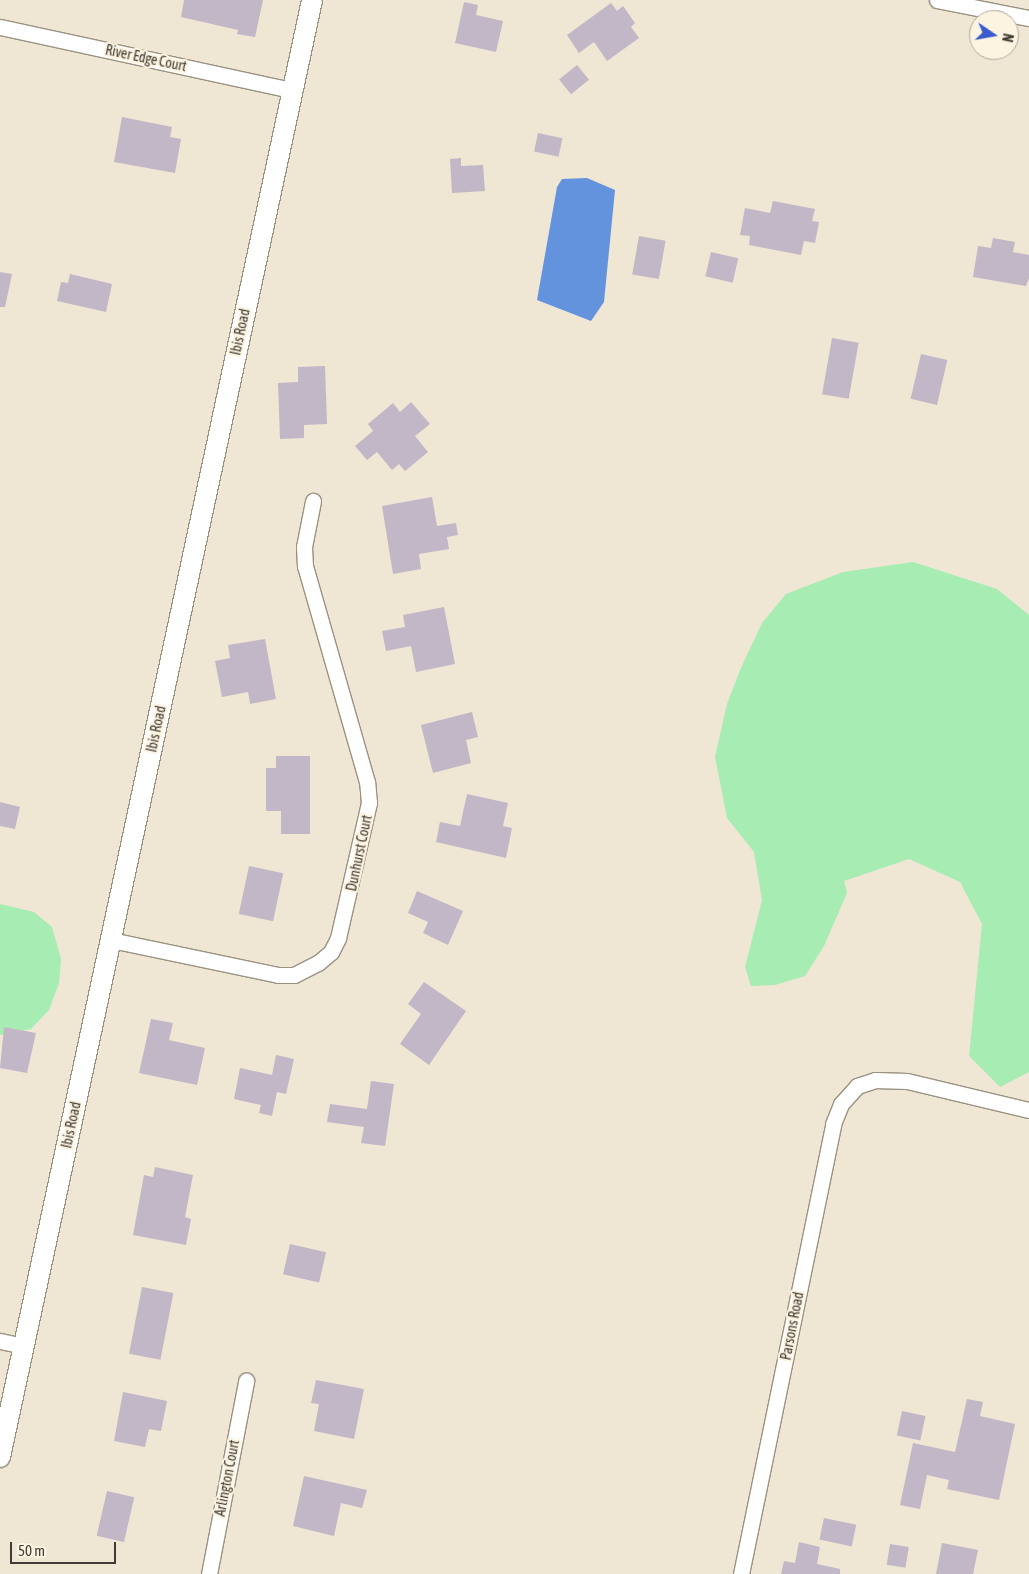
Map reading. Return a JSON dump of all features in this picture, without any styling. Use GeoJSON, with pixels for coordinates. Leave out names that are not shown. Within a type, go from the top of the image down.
{"type":"FeatureCollection","features":[{"type":"Feature","properties":{"kind":"street","name":"Ibis Road"},"geometry":{"type":"LineString","coordinates":[[0,1457],[291,90],[312,0]]}},
{"type":"Feature","properties":{"kind":"street"},"geometry":{"type":"LineString","coordinates":[[937,0],[1029,18]]}},
{"type":"Feature","properties":{"kind":"street","name":"River Edge Court"},"geometry":{"type":"LineString","coordinates":[[0,27],[291,90]]}},
{"type":"Feature","properties":{"kind":"street","name":"Dunhurst Court"},"geometry":{"type":"LineString","coordinates":[[111,940],[278,975],[294,974],[318,963],[330,952],[338,938],[369,803],[367,782],[306,566],[304,547],[313,500]]}},
{"type":"Feature","properties":{"kind":"street","name":"Parsons Road"},"geometry":{"type":"LineString","coordinates":[[741,1574],[833,1124],[841,1104],[857,1086],[875,1080],[907,1082],[1029,1110]]}},
{"type":"Feature","properties":{"kind":"street"},"geometry":{"type":"LineString","coordinates":[[0,1341],[24,1346]]}},
{"type":"Feature","properties":{"kind":"street","name":"Arlington Court"},"geometry":{"type":"LineString","coordinates":[[209,1574],[246,1381]]}},
{"type":"Feature","properties":{"kind":"green space"},"geometry":{"type":"Polygon","coordinates":[[[913,562],[997,589],[1029,615],[1029,1072],[1000,1087],[969,1056],[982,924],[960,882],[909,859],[844,881],[847,893],[824,946],[805,976],[775,985],[751,986],[745,967],[762,900],[754,852],[727,818],[715,757],[727,704],[740,670],[762,623],[786,594],[843,572],[913,562]]]}},
{"type":"Feature","properties":{"kind":"green space"},"geometry":{"type":"Polygon","coordinates":[[[0,904],[34,912],[52,927],[61,959],[59,983],[49,1010],[31,1029],[0,1035],[0,904]]]}},
{"type":"Feature","properties":{"kind":"water"},"geometry":{"type":"Polygon","coordinates":[[[587,178],[615,190],[604,302],[591,321],[537,300],[557,187],[562,179],[587,178]]]}},
{"type":"Feature","properties":{"kind":"building"},"geometry":{"type":"Polygon","coordinates":[[[184,0],[263,0],[255,37],[237,34],[238,30],[181,17],[184,0]]]}},
{"type":"Feature","properties":{"kind":"building"},"geometry":{"type":"Polygon","coordinates":[[[464,2],[478,5],[476,15],[503,21],[496,52],[455,43],[464,2]]]}},
{"type":"Feature","properties":{"kind":"building"},"geometry":{"type":"Polygon","coordinates":[[[611,3],[617,11],[623,6],[635,23],[631,27],[639,38],[607,61],[594,42],[579,53],[567,35],[611,3]]]}},
{"type":"Feature","properties":{"kind":"building"},"geometry":{"type":"Polygon","coordinates":[[[577,65],[589,80],[571,94],[559,79],[577,65]]]}},
{"type":"Feature","properties":{"kind":"building"},"geometry":{"type":"Polygon","coordinates":[[[122,117],[172,127],[170,137],[181,139],[175,173],[114,162],[122,117]]]}},
{"type":"Feature","properties":{"kind":"building"},"geometry":{"type":"Polygon","coordinates":[[[538,133],[562,138],[559,157],[534,152],[538,133]]]}},
{"type":"Feature","properties":{"kind":"building"},"geometry":{"type":"Polygon","coordinates":[[[461,158],[461,166],[483,165],[485,191],[452,193],[450,159],[461,158]]]}},
{"type":"Feature","properties":{"kind":"building"},"geometry":{"type":"Polygon","coordinates":[[[773,201],[815,209],[812,221],[819,222],[815,243],[804,241],[801,255],[749,245],[750,236],[740,235],[745,208],[770,213],[773,201]]]}},
{"type":"Feature","properties":{"kind":"building"},"geometry":{"type":"Polygon","coordinates":[[[639,236],[666,241],[659,279],[632,274],[639,236]]]}},
{"type":"Feature","properties":{"kind":"building"},"geometry":{"type":"Polygon","coordinates":[[[993,238],[1015,242],[1013,252],[1029,255],[1029,278],[1026,286],[973,277],[978,246],[991,248],[993,238]]]}},
{"type":"Feature","properties":{"kind":"building"},"geometry":{"type":"Polygon","coordinates":[[[711,252],[738,258],[733,283],[705,276],[711,252]]]}},
{"type":"Feature","properties":{"kind":"building"},"geometry":{"type":"Polygon","coordinates":[[[0,272],[12,274],[5,307],[0,307],[0,272]]]}},
{"type":"Feature","properties":{"kind":"building"},"geometry":{"type":"Polygon","coordinates":[[[70,274],[112,284],[106,312],[57,301],[61,282],[68,283],[70,274]]]}},
{"type":"Feature","properties":{"kind":"building"},"geometry":{"type":"Polygon","coordinates":[[[832,338],[859,343],[849,399],[822,394],[832,338]]]}},
{"type":"Feature","properties":{"kind":"building"},"geometry":{"type":"Polygon","coordinates":[[[921,354],[947,360],[937,405],[911,399],[921,354]]]}},
{"type":"Feature","properties":{"kind":"building"},"geometry":{"type":"Polygon","coordinates":[[[325,366],[327,424],[304,425],[304,438],[280,439],[278,383],[298,382],[298,367],[325,366]]]}},
{"type":"Feature","properties":{"kind":"building"},"geometry":{"type":"Polygon","coordinates":[[[411,402],[430,424],[415,436],[428,452],[405,471],[399,464],[392,470],[377,452],[367,460],[355,446],[373,431],[368,424],[393,403],[400,412],[411,402]]]}},
{"type":"Feature","properties":{"kind":"building"},"geometry":{"type":"Polygon","coordinates":[[[432,497],[437,526],[456,523],[458,535],[447,537],[449,549],[419,554],[421,569],[393,574],[382,506],[432,497]]]}},
{"type":"Feature","properties":{"kind":"building"},"geometry":{"type":"Polygon","coordinates":[[[444,607],[455,664],[416,672],[411,646],[386,651],[382,631],[405,627],[403,615],[444,607]]]}},
{"type":"Feature","properties":{"kind":"building"},"geometry":{"type":"Polygon","coordinates":[[[265,639],[276,699],[250,704],[248,692],[222,697],[215,661],[230,658],[228,645],[265,639]]]}},
{"type":"Feature","properties":{"kind":"building"},"geometry":{"type":"Polygon","coordinates":[[[472,712],[478,737],[466,740],[471,763],[433,773],[421,725],[472,712]]]}},
{"type":"Feature","properties":{"kind":"building"},"geometry":{"type":"Polygon","coordinates":[[[276,756],[310,756],[310,834],[281,834],[281,811],[266,811],[266,768],[276,768],[276,756]]]}},
{"type":"Feature","properties":{"kind":"building"},"geometry":{"type":"Polygon","coordinates":[[[467,794],[508,803],[503,826],[512,828],[506,858],[436,842],[440,822],[460,826],[467,794]]]}},
{"type":"Feature","properties":{"kind":"building"},"geometry":{"type":"Polygon","coordinates":[[[0,802],[20,807],[15,829],[0,826],[0,802]]]}},
{"type":"Feature","properties":{"kind":"building"},"geometry":{"type":"Polygon","coordinates":[[[249,866],[283,873],[273,921],[239,914],[249,866]]]}},
{"type":"Feature","properties":{"kind":"building"},"geometry":{"type":"Polygon","coordinates":[[[417,891],[463,911],[448,945],[423,933],[428,922],[408,913],[417,891]]]}},
{"type":"Feature","properties":{"kind":"building"},"geometry":{"type":"Polygon","coordinates":[[[424,982],[466,1011],[429,1065],[400,1044],[421,1014],[408,1004],[424,982]]]}},
{"type":"Feature","properties":{"kind":"building"},"geometry":{"type":"Polygon","coordinates":[[[151,1019],[173,1023],[169,1040],[205,1048],[197,1085],[139,1073],[151,1019]]]}},
{"type":"Feature","properties":{"kind":"building"},"geometry":{"type":"Polygon","coordinates":[[[4,1027],[36,1033],[27,1073],[0,1068],[4,1027]]]}},
{"type":"Feature","properties":{"kind":"building"},"geometry":{"type":"Polygon","coordinates":[[[276,1055],[294,1059],[286,1094],[277,1092],[272,1116],[259,1113],[261,1105],[234,1099],[240,1068],[272,1075],[276,1055]]]}},
{"type":"Feature","properties":{"kind":"building"},"geometry":{"type":"Polygon","coordinates":[[[371,1081],[394,1084],[385,1146],[361,1143],[364,1127],[327,1122],[330,1104],[367,1109],[371,1081]]]}},
{"type":"Feature","properties":{"kind":"building"},"geometry":{"type":"Polygon","coordinates":[[[155,1167],[193,1175],[185,1217],[191,1219],[186,1245],[133,1235],[144,1175],[153,1177],[155,1167]]]}},
{"type":"Feature","properties":{"kind":"building"},"geometry":{"type":"Polygon","coordinates":[[[290,1244],[326,1252],[319,1283],[283,1274],[290,1244]]]}},
{"type":"Feature","properties":{"kind":"building"},"geometry":{"type":"Polygon","coordinates":[[[142,1287],[173,1293],[160,1360],[129,1354],[142,1287]]]}},
{"type":"Feature","properties":{"kind":"building"},"geometry":{"type":"Polygon","coordinates":[[[316,1380],[364,1389],[354,1439],[314,1431],[319,1404],[311,1403],[316,1380]]]}},
{"type":"Feature","properties":{"kind":"building"},"geometry":{"type":"Polygon","coordinates":[[[123,1392],[167,1401],[161,1431],[149,1429],[145,1447],[114,1441],[123,1392]]]}},
{"type":"Feature","properties":{"kind":"building"},"geometry":{"type":"Polygon","coordinates":[[[967,1399],[983,1402],[980,1416],[1015,1424],[999,1500],[947,1489],[949,1480],[927,1475],[920,1509],[900,1505],[913,1443],[955,1452],[967,1399]]]}},
{"type":"Feature","properties":{"kind":"building"},"geometry":{"type":"Polygon","coordinates":[[[902,1411],[925,1416],[920,1440],[897,1435],[902,1411]]]}},
{"type":"Feature","properties":{"kind":"building"},"geometry":{"type":"Polygon","coordinates":[[[304,1476],[367,1490],[362,1508],[341,1503],[334,1536],[293,1526],[304,1476]]]}},
{"type":"Feature","properties":{"kind":"building"},"geometry":{"type":"Polygon","coordinates":[[[107,1491],[134,1497],[124,1542],[97,1536],[107,1491]]]}},
{"type":"Feature","properties":{"kind":"building"},"geometry":{"type":"Polygon","coordinates":[[[824,1518],[856,1525],[852,1546],[819,1540],[824,1518]]]}},
{"type":"Feature","properties":{"kind":"building"},"geometry":{"type":"Polygon","coordinates":[[[799,1542],[820,1547],[817,1564],[840,1569],[840,1574],[781,1574],[784,1561],[795,1563],[799,1542]]]}},
{"type":"Feature","properties":{"kind":"building"},"geometry":{"type":"Polygon","coordinates":[[[942,1543],[978,1550],[973,1574],[936,1574],[942,1543]]]}},
{"type":"Feature","properties":{"kind":"building"},"geometry":{"type":"Polygon","coordinates":[[[890,1544],[909,1547],[905,1568],[887,1565],[890,1544]]]}}]}
